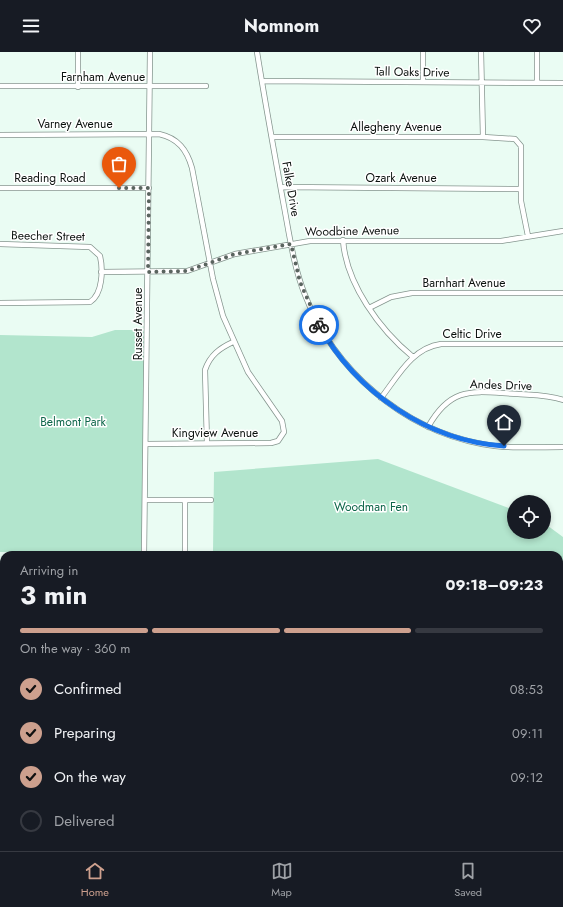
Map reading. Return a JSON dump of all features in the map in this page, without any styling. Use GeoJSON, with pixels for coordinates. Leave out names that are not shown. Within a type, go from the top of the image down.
{"type":"FeatureCollection","features":[{"type":"Feature","properties":{"kind":"street"},"geometry":{"type":"LineString","coordinates":[[78,52],[78,87]]}},
{"type":"Feature","properties":{"kind":"street","name":"Russet Avenue"},"geometry":{"type":"LineString","coordinates":[[144,551],[147,444],[150,52]]}},
{"type":"Feature","properties":{"kind":"street","name":"Falke Drive"},"geometry":{"type":"LineString","coordinates":[[256,52],[291,244],[300,282],[320,326],[346,364],[381,398],[401,412],[428,427],[455,437],[483,444],[513,447],[563,447]]}},
{"type":"Feature","properties":{"kind":"street"},"geometry":{"type":"LineString","coordinates":[[423,52],[423,82]]}},
{"type":"Feature","properties":{"kind":"street"},"geometry":{"type":"LineString","coordinates":[[481,52],[483,83],[483,137]]}},
{"type":"Feature","properties":{"kind":"street"},"geometry":{"type":"LineString","coordinates":[[537,52],[537,83]]}},
{"type":"Feature","properties":{"kind":"street","name":"Tall Oaks Drive"},"geometry":{"type":"LineString","coordinates":[[262,81],[563,84]]}},
{"type":"Feature","properties":{"kind":"street","name":"Farnham Avenue"},"geometry":{"type":"LineString","coordinates":[[0,86],[206,86]]}},
{"type":"Feature","properties":{"kind":"street","name":"Varney Avenue"},"geometry":{"type":"LineString","coordinates":[[0,135],[149,134],[170,138],[180,144],[187,153],[192,168],[209,263],[218,299],[233,342],[248,372],[282,420],[284,428],[281,438]]}},
{"type":"Feature","properties":{"kind":"street","name":"Allegheny Avenue"},"geometry":{"type":"LineString","coordinates":[[272,137],[511,138],[519,143],[520,189]]}},
{"type":"Feature","properties":{"kind":"street","name":"Ozark Avenue"},"geometry":{"type":"LineString","coordinates":[[281,187],[520,189]]}},
{"type":"Feature","properties":{"kind":"street","name":"Reading Road"},"geometry":{"type":"LineString","coordinates":[[0,188],[149,188]]}},
{"type":"Feature","properties":{"kind":"street"},"geometry":{"type":"LineString","coordinates":[[520,189],[528,236]]}},
{"type":"Feature","properties":{"kind":"street","name":"Woodbine Avenue"},"geometry":{"type":"LineString","coordinates":[[100,272],[187,271],[235,254],[291,244],[343,240],[500,241],[563,231]]}},
{"type":"Feature","properties":{"kind":"street"},"geometry":{"type":"LineString","coordinates":[[343,240],[352,273],[369,308],[388,334],[413,357]]}},
{"type":"Feature","properties":{"kind":"street","name":"Beecher Street"},"geometry":{"type":"LineString","coordinates":[[0,244],[90,247],[100,256],[100,272]]}},
{"type":"Feature","properties":{"kind":"street"},"geometry":{"type":"LineString","coordinates":[[0,303],[90,302],[98,293],[100,272]]}},
{"type":"Feature","properties":{"kind":"street","name":"Barnhart Avenue"},"geometry":{"type":"LineString","coordinates":[[369,308],[391,297],[412,293],[563,293]]}},
{"type":"Feature","properties":{"kind":"street"},"geometry":{"type":"LineString","coordinates":[[207,443],[206,370],[213,355],[223,347],[233,342]]}},
{"type":"Feature","properties":{"kind":"street","name":"Celtic Drive"},"geometry":{"type":"LineString","coordinates":[[381,398],[413,357],[426,347],[441,344],[563,344]]}},
{"type":"Feature","properties":{"kind":"street","name":"Andes Drive"},"geometry":{"type":"LineString","coordinates":[[428,427],[444,404],[455,397],[469,392],[550,396],[563,400]]}},
{"type":"Feature","properties":{"kind":"street","name":"Kingview Avenue"},"geometry":{"type":"LineString","coordinates":[[147,444],[271,443],[281,438]]}},
{"type":"Feature","properties":{"kind":"street"},"geometry":{"type":"LineString","coordinates":[[146,500],[211,500]]}},
{"type":"Feature","properties":{"kind":"street"},"geometry":{"type":"LineString","coordinates":[[185,500],[185,551]]}},
{"type":"Feature","properties":{"kind":"green space","name":"Belmont Park"},"geometry":{"type":"Polygon","coordinates":[[[115,330],[148,330],[144,551],[0,551],[0,335],[92,337],[115,330]]]}},
{"type":"Feature","properties":{"kind":"green space","name":"Woodman Fen"},"geometry":{"type":"Polygon","coordinates":[[[378,459],[507,507],[507,539],[551,539],[551,528],[563,537],[563,551],[213,551],[214,472],[378,459]]]}},
{"type":"Feature","properties":{"kind":"way so far"},"geometry":{"type":"LineString","coordinates":[[119,188],[149,188],[148,272],[187,271],[235,254],[291,244],[300,282],[319,325]]}},
{"type":"Feature","properties":{"kind":"route"},"geometry":{"type":"LineString","coordinates":[[319,325],[336,352],[358,377],[381,398],[401,412],[428,427],[455,437],[472,442],[504,446]]}}]}
